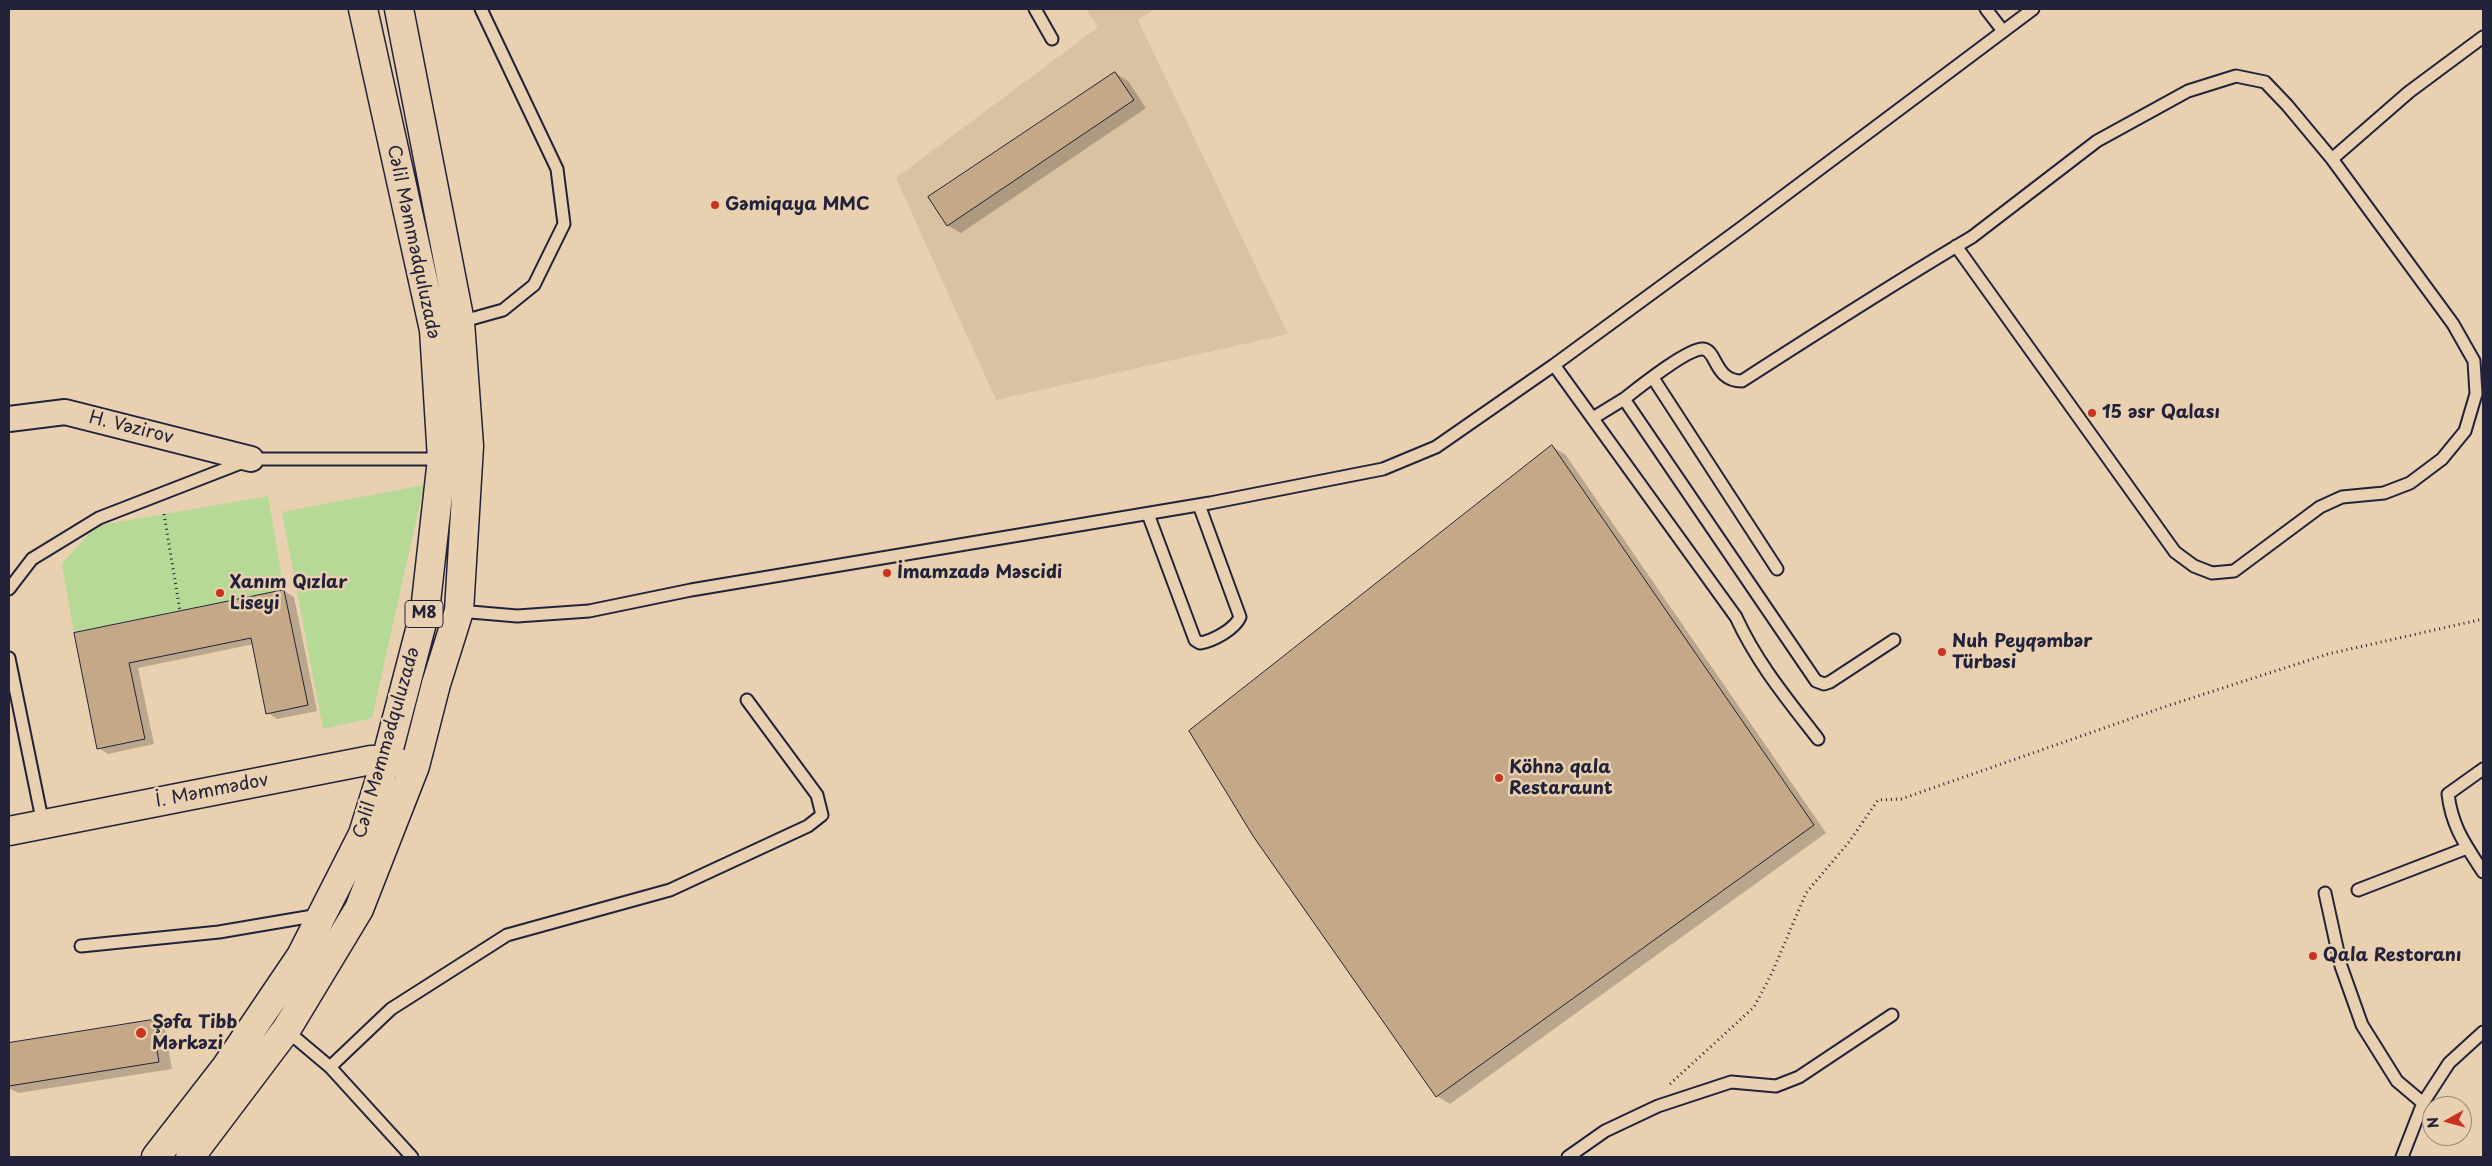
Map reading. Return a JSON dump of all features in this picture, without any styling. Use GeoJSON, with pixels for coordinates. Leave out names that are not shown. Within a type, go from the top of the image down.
{"type":"FeatureCollection","features":[{"type":"Feature","properties":{"kind":"main road","name":"Cəlil Məmmədquluzadə"},"geometry":{"type":"LineString","coordinates":[[156,1157],[226,1067],[301,956],[363,834],[386,760],[425,610],[442,459],[447,326],[363,9]]}},
{"type":"Feature","properties":{"kind":"main road","name":"M8"},"geometry":{"type":"LineString","coordinates":[[190,1157],[286,1030],[359,909],[415,766],[436,684],[459,611],[470,446],[447,326],[399,9]]}},
{"type":"Feature","properties":{"kind":"main road","name":"İ. Məmmədov"},"geometry":{"type":"LineString","coordinates":[[9,831],[371,760],[386,760],[415,766]]}},
{"type":"Feature","properties":{"kind":"street","name":"H. Vəzirov"},"geometry":{"type":"LineString","coordinates":[[9,419],[65,412],[251,459]]}},
{"type":"Feature","properties":{"kind":"lane"},"geometry":{"type":"LineString","coordinates":[[447,326],[503,310],[534,285],[564,224],[557,169],[481,9]]}},
{"type":"Feature","properties":{"kind":"lane"},"geometry":{"type":"LineString","coordinates":[[1035,9],[1052,38]]}},
{"type":"Feature","properties":{"kind":"lane"},"geometry":{"type":"LineString","coordinates":[[1986,9],[2003,31]]}},
{"type":"Feature","properties":{"kind":"lane"},"geometry":{"type":"LineString","coordinates":[[459,611],[518,616],[589,611],[691,590],[1199,505],[1383,469],[1436,447],[1554,365],[1741,228],[2033,9]]}},
{"type":"Feature","properties":{"kind":"lane"},"geometry":{"type":"LineString","coordinates":[[2332,159],[2408,92],[2483,37]]}},
{"type":"Feature","properties":{"kind":"lane"},"geometry":{"type":"LineString","coordinates":[[1593,418],[1693,351],[1704,349],[1709,351],[1724,375],[1732,381],[1742,381],[1885,288],[1956,246],[1972,237],[2096,141],[2188,91],[2236,76],[2265,82],[2287,105],[2332,159],[2453,324],[2474,361],[2476,394],[2465,431],[2442,459],[2410,483],[2384,493],[2342,497],[2335,500],[2291,527],[2234,571],[2212,573],[2194,566],[2175,552],[1956,246]]}},
{"type":"Feature","properties":{"kind":"lane"},"geometry":{"type":"LineString","coordinates":[[1554,365],[1736,617],[1750,648],[1770,677],[1818,739]]}},
{"type":"Feature","properties":{"kind":"lane"},"geometry":{"type":"LineString","coordinates":[[1653,378],[1777,569]]}},
{"type":"Feature","properties":{"kind":"lane"},"geometry":{"type":"LineString","coordinates":[[1624,399],[1816,681],[1824,684],[1830,682],[1894,640]]}},
{"type":"Feature","properties":{"kind":"lane"},"geometry":{"type":"LineString","coordinates":[[9,589],[32,559],[99,518],[251,459],[442,459]]}},
{"type":"Feature","properties":{"kind":"lane"},"geometry":{"type":"LineString","coordinates":[[1148,514],[1195,640],[1200,643],[1208,642],[1238,624],[1240,617],[1199,505]]}},
{"type":"Feature","properties":{"kind":"lane"},"geometry":{"type":"LineString","coordinates":[[9,658],[43,824]]}},
{"type":"Feature","properties":{"kind":"lane"},"geometry":{"type":"LineString","coordinates":[[330,1067],[391,1009],[507,935],[670,890],[808,826],[822,815],[817,796],[747,700]]}},
{"type":"Feature","properties":{"kind":"lane"},"geometry":{"type":"LineString","coordinates":[[2483,769],[2448,794],[2450,814],[2457,832],[2483,872]]}},
{"type":"Feature","properties":{"kind":"lane"},"geometry":{"type":"LineString","coordinates":[[2358,890],[2467,848]]}},
{"type":"Feature","properties":{"kind":"lane"},"geometry":{"type":"LineString","coordinates":[[2325,893],[2341,966],[2362,1025],[2397,1081],[2422,1102]]}},
{"type":"Feature","properties":{"kind":"lane"},"geometry":{"type":"LineString","coordinates":[[81,946],[218,932],[323,914]]}},
{"type":"Feature","properties":{"kind":"lane"},"geometry":{"type":"LineString","coordinates":[[1568,1157],[1606,1130],[1658,1106],[1731,1082],[1776,1086],[1799,1077],[1892,1014]]}},
{"type":"Feature","properties":{"kind":"lane"},"geometry":{"type":"LineString","coordinates":[[286,1030],[330,1067],[412,1157]]}},
{"type":"Feature","properties":{"kind":"lane"},"geometry":{"type":"LineString","coordinates":[[2428,1096],[2449,1063],[2483,1032]]}},
{"type":"Feature","properties":{"kind":"lane"},"geometry":{"type":"LineString","coordinates":[[2402,1157],[2422,1106]]}},
{"type":"Feature","properties":{"kind":"path"},"geometry":{"type":"LineString","coordinates":[[164,514],[180,611]]}},
{"type":"Feature","properties":{"kind":"path"},"geometry":{"type":"LineString","coordinates":[[1658,1106],[1665,1088],[1754,1006],[1772,973],[1806,893],[1849,842],[1878,800],[1901,799],[2167,706],[2328,654],[2483,619]]}},
{"type":"Feature","properties":{"kind":"shaded area"},"geometry":{"type":"Polygon","coordinates":[[[1086,9],[1155,9],[1138,20],[1288,334],[996,400],[896,178],[1098,27],[1086,9]]]}},
{"type":"Feature","properties":{"kind":"green space"},"geometry":{"type":"Polygon","coordinates":[[[424,485],[372,718],[323,729],[282,512],[424,485]]]}},
{"type":"Feature","properties":{"kind":"green space"},"geometry":{"type":"Polygon","coordinates":[[[268,496],[284,590],[74,633],[62,564],[96,526],[268,496]]]}},
{"type":"Feature","properties":{"kind":"building"},"geometry":{"type":"Polygon","coordinates":[[[1115,72],[1134,100],[947,226],[928,197],[1115,72]]]}},
{"type":"Feature","properties":{"kind":"building","name":"Köhnə qala Restaraunt"},"geometry":{"type":"Polygon","coordinates":[[[1552,445],[1814,825],[1436,1097],[1253,836],[1189,731],[1552,445]]]}},
{"type":"Feature","properties":{"kind":"building"},"geometry":{"type":"Polygon","coordinates":[[[284,590],[308,705],[266,714],[251,638],[129,663],[145,739],[97,749],[74,633],[284,590]]]}},
{"type":"Feature","properties":{"kind":"building","name":"Şəfa Tibb Mərkəzi"},"geometry":{"type":"Polygon","coordinates":[[[152,1020],[159,1062],[9,1086],[9,1043],[152,1020]]]}},
{"type":"Feature","properties":{"kind":"place","name":"Gəmiqaya MMC"},"geometry":{"type":"Point","coordinates":[715,205]}},
{"type":"Feature","properties":{"kind":"place","name":"15 əsr Qalası"},"geometry":{"type":"Point","coordinates":[2092,413]}},
{"type":"Feature","properties":{"kind":"place","name":"İmamzadə Məscidi"},"geometry":{"type":"Point","coordinates":[887,573]}},
{"type":"Feature","properties":{"kind":"place","name":"Xanım Qızlar Liseyi"},"geometry":{"type":"Point","coordinates":[220,593]}},
{"type":"Feature","properties":{"kind":"place","name":"Nuh Peyqəmbər Türbəsi"},"geometry":{"type":"Point","coordinates":[1942,652]}},
{"type":"Feature","properties":{"kind":"place","name":"Köhnə qala Restaraunt"},"geometry":{"type":"Point","coordinates":[1499,778]}},
{"type":"Feature","properties":{"kind":"place","name":"Qala Restoranı"},"geometry":{"type":"Point","coordinates":[2313,956]}},
{"type":"Feature","properties":{"kind":"place","name":"Şəfa Tibb Mərkəzi"},"geometry":{"type":"Point","coordinates":[141,1033]}}]}
